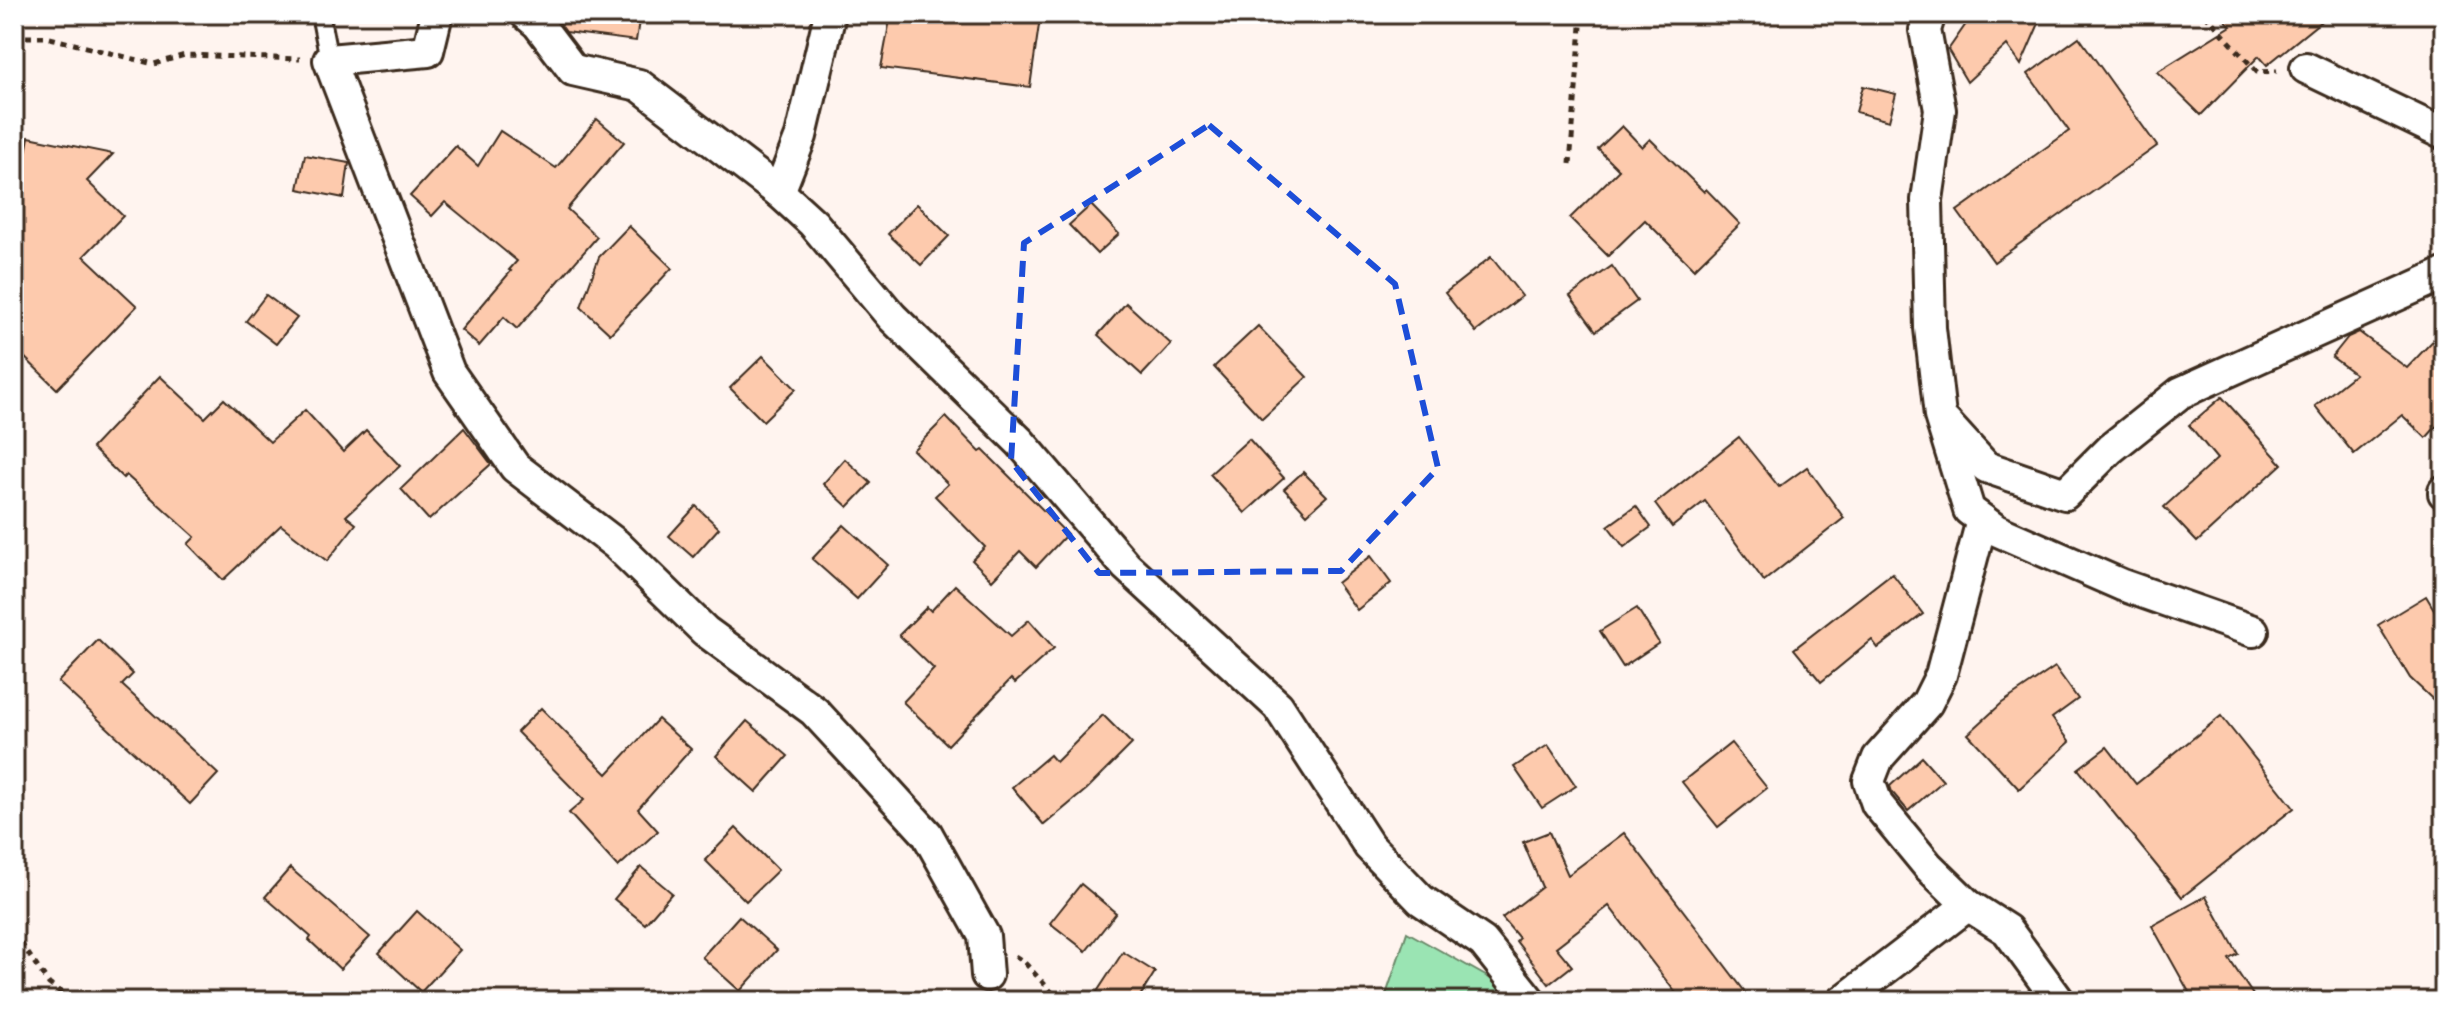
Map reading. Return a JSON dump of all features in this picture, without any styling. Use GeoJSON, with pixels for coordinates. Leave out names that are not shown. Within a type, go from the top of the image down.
{"type":"FeatureCollection","features":[{"type":"Feature","properties":{"kind":"street"},"geometry":{"type":"LineString","coordinates":[[437,14],[428,51],[329,60],[449,372],[515,467],[616,544],[705,631],[814,711],[927,834],[984,936],[987,975]]}},
{"type":"Feature","properties":{"kind":"street"},"geometry":{"type":"LineString","coordinates":[[526,14],[538,24],[573,70],[639,85],[779,192],[813,223],[892,317],[1020,442],[1126,566],[1278,706],[1369,846],[1421,900],[1483,942],[1530,1001]]}},
{"type":"Feature","properties":{"kind":"street"},"geometry":{"type":"LineString","coordinates":[[779,192],[801,136],[830,14]]}},
{"type":"Feature","properties":{"kind":"street"},"geometry":{"type":"LineString","coordinates":[[1930,14],[1925,30],[1940,110],[1927,200],[1929,300],[1940,416],[1969,510],[1996,530],[2122,585],[2253,631]]}},
{"type":"Feature","properties":{"kind":"street"},"geometry":{"type":"LineString","coordinates":[[2306,68],[2444,134]]}},
{"type":"Feature","properties":{"kind":"street"},"geometry":{"type":"LineString","coordinates":[[1940,416],[1986,467],[2065,494],[2110,449],[2180,393],[2444,274]]}},
{"type":"Feature","properties":{"kind":"street"},"geometry":{"type":"LineString","coordinates":[[1982,520],[1941,675],[1927,703],[1878,758],[1869,781],[1877,804],[1928,866],[1968,905],[2007,930],[2059,1001]]}},
{"type":"Feature","properties":{"kind":"street"},"geometry":{"type":"LineString","coordinates":[[1843,1001],[1968,905]]}},
{"type":"Feature","properties":{"kind":"lane"},"geometry":{"type":"LineString","coordinates":[[320,14],[329,60]]}},
{"type":"Feature","properties":{"kind":"path"},"geometry":{"type":"LineString","coordinates":[[1570,164],[1582,14]]}},
{"type":"Feature","properties":{"kind":"path"},"geometry":{"type":"LineString","coordinates":[[2205,14],[2257,72],[2306,68]]}},
{"type":"Feature","properties":{"kind":"path"},"geometry":{"type":"LineString","coordinates":[[14,37],[46,37],[154,64],[185,55],[329,60]]}},
{"type":"Feature","properties":{"kind":"path"},"geometry":{"type":"LineString","coordinates":[[14,933],[49,984],[73,1001]]}},
{"type":"Feature","properties":{"kind":"path"},"geometry":{"type":"LineString","coordinates":[[984,936],[1024,962],[1060,1001]]}},
{"type":"Feature","properties":{"kind":"highlighted area"},"geometry":{"type":"Polygon","coordinates":[[[1209,125],[1395,284],[1438,468],[1341,571],[1099,573],[1011,461],[1024,243],[1209,125]]]}},
{"type":"Feature","properties":{"kind":"green space"},"geometry":{"type":"Polygon","coordinates":[[[1407,932],[1500,984],[1514,1001],[1384,1001],[1407,932]]]}},
{"type":"Feature","properties":{"kind":"building"},"geometry":{"type":"Polygon","coordinates":[[[558,14],[640,14],[636,41],[566,32],[557,20],[558,14]]]}},
{"type":"Feature","properties":{"kind":"building"},"geometry":{"type":"Polygon","coordinates":[[[891,14],[1015,14],[1040,18],[1030,87],[881,68],[891,14]]]}},
{"type":"Feature","properties":{"kind":"building"},"geometry":{"type":"Polygon","coordinates":[[[1973,14],[2043,14],[2021,65],[2007,45],[1967,82],[1948,50],[1973,14]]]}},
{"type":"Feature","properties":{"kind":"building"},"geometry":{"type":"Polygon","coordinates":[[[2220,14],[2330,14],[2267,65],[2259,56],[2201,115],[2157,72],[2231,26],[2220,14]]]}},
{"type":"Feature","properties":{"kind":"building"},"geometry":{"type":"Polygon","coordinates":[[[2079,37],[2157,146],[1994,262],[1957,211],[2069,131],[2028,74],[2079,37]]]}},
{"type":"Feature","properties":{"kind":"building"},"geometry":{"type":"Polygon","coordinates":[[[1863,86],[1896,94],[1889,121],[1856,112],[1863,86]]]}},
{"type":"Feature","properties":{"kind":"building"},"geometry":{"type":"Polygon","coordinates":[[[597,119],[624,142],[567,209],[597,237],[517,329],[504,317],[479,346],[461,330],[517,261],[445,202],[432,216],[410,196],[456,146],[478,166],[500,131],[556,168],[597,119]]]}},
{"type":"Feature","properties":{"kind":"building"},"geometry":{"type":"Polygon","coordinates":[[[1622,126],[1642,147],[1650,139],[1740,224],[1694,269],[1645,220],[1608,256],[1570,218],[1619,170],[1598,149],[1622,126]]]}},
{"type":"Feature","properties":{"kind":"building"},"geometry":{"type":"Polygon","coordinates":[[[29,137],[113,154],[87,181],[123,216],[84,256],[137,306],[57,389],[14,347],[14,184],[19,190],[29,137]]]}},
{"type":"Feature","properties":{"kind":"building"},"geometry":{"type":"Polygon","coordinates":[[[305,155],[349,163],[344,198],[298,189],[305,155]]]}},
{"type":"Feature","properties":{"kind":"building"},"geometry":{"type":"Polygon","coordinates":[[[917,204],[949,236],[921,265],[888,234],[917,204]]]}},
{"type":"Feature","properties":{"kind":"building"},"geometry":{"type":"Polygon","coordinates":[[[1091,205],[1119,234],[1097,254],[1069,225],[1091,205]]]}},
{"type":"Feature","properties":{"kind":"building"},"geometry":{"type":"Polygon","coordinates":[[[629,226],[672,268],[610,334],[581,307],[599,257],[629,226]]]}},
{"type":"Feature","properties":{"kind":"building"},"geometry":{"type":"Polygon","coordinates":[[[1491,257],[1522,296],[1476,332],[1445,293],[1491,257]]]}},
{"type":"Feature","properties":{"kind":"building"},"geometry":{"type":"Polygon","coordinates":[[[1612,266],[1637,301],[1596,331],[1570,296],[1612,266]]]}},
{"type":"Feature","properties":{"kind":"building"},"geometry":{"type":"Polygon","coordinates":[[[266,295],[297,318],[276,344],[246,321],[266,295]]]}},
{"type":"Feature","properties":{"kind":"building"},"geometry":{"type":"Polygon","coordinates":[[[1126,303],[1171,344],[1142,375],[1098,335],[1126,303]]]}},
{"type":"Feature","properties":{"kind":"building"},"geometry":{"type":"Polygon","coordinates":[[[1258,326],[1307,377],[1262,419],[1214,367],[1258,326]]]}},
{"type":"Feature","properties":{"kind":"building"},"geometry":{"type":"Polygon","coordinates":[[[2444,329],[2444,418],[2426,438],[2402,415],[2354,454],[2315,406],[2355,374],[2332,357],[2348,337],[2359,332],[2407,368],[2444,329]]]}},
{"type":"Feature","properties":{"kind":"building"},"geometry":{"type":"Polygon","coordinates":[[[763,356],[796,389],[763,421],[730,388],[763,356]]]}},
{"type":"Feature","properties":{"kind":"building"},"geometry":{"type":"Polygon","coordinates":[[[160,376],[205,418],[224,399],[270,442],[305,410],[343,452],[366,430],[400,466],[346,516],[356,524],[327,561],[281,525],[223,580],[188,544],[195,537],[126,475],[123,478],[92,448],[160,376]]]}},
{"type":"Feature","properties":{"kind":"building"},"geometry":{"type":"Polygon","coordinates":[[[2222,397],[2282,464],[2197,542],[2164,507],[2217,459],[2189,425],[2222,397]]]}},
{"type":"Feature","properties":{"kind":"building"},"geometry":{"type":"Polygon","coordinates":[[[946,417],[1067,534],[1036,567],[1020,551],[992,580],[972,560],[985,547],[935,496],[948,484],[913,450],[946,417]]]}},
{"type":"Feature","properties":{"kind":"building"},"geometry":{"type":"Polygon","coordinates":[[[464,428],[491,464],[429,520],[401,489],[464,428]]]}},
{"type":"Feature","properties":{"kind":"building"},"geometry":{"type":"Polygon","coordinates":[[[1739,437],[1779,487],[1807,467],[1844,518],[1764,581],[1705,501],[1672,527],[1655,504],[1739,437]]]}},
{"type":"Feature","properties":{"kind":"building"},"geometry":{"type":"Polygon","coordinates":[[[1249,439],[1284,478],[1245,513],[1210,474],[1249,439]]]}},
{"type":"Feature","properties":{"kind":"building"},"geometry":{"type":"Polygon","coordinates":[[[845,459],[871,483],[848,507],[823,484],[845,459]]]}},
{"type":"Feature","properties":{"kind":"building"},"geometry":{"type":"Polygon","coordinates":[[[1303,472],[1327,496],[1307,514],[1284,489],[1303,472]]]}},
{"type":"Feature","properties":{"kind":"building"},"geometry":{"type":"Polygon","coordinates":[[[696,506],[719,528],[693,557],[669,536],[696,506]]]}},
{"type":"Feature","properties":{"kind":"building"},"geometry":{"type":"Polygon","coordinates":[[[1636,506],[1651,527],[1624,547],[1608,526],[1636,506]]]}},
{"type":"Feature","properties":{"kind":"building"},"geometry":{"type":"Polygon","coordinates":[[[844,525],[888,565],[857,599],[812,559],[844,525]]]}},
{"type":"Feature","properties":{"kind":"building"},"geometry":{"type":"Polygon","coordinates":[[[1371,556],[1391,583],[1357,610],[1337,583],[1371,556]]]}},
{"type":"Feature","properties":{"kind":"building"},"geometry":{"type":"Polygon","coordinates":[[[1892,573],[1923,614],[1878,648],[1872,640],[1821,682],[1794,649],[1892,573]]]}},
{"type":"Feature","properties":{"kind":"building"},"geometry":{"type":"Polygon","coordinates":[[[955,585],[1011,636],[1029,620],[1054,648],[1015,683],[1011,679],[948,745],[903,702],[934,669],[899,635],[927,607],[931,611],[955,585]]]}},
{"type":"Feature","properties":{"kind":"building"},"geometry":{"type":"Polygon","coordinates":[[[2426,596],[2444,626],[2444,710],[2410,678],[2378,625],[2426,596]]]}},
{"type":"Feature","properties":{"kind":"building"},"geometry":{"type":"Polygon","coordinates":[[[1637,608],[1659,643],[1623,667],[1600,631],[1637,608]]]}},
{"type":"Feature","properties":{"kind":"building"},"geometry":{"type":"Polygon","coordinates":[[[98,640],[133,674],[122,685],[218,774],[190,804],[58,682],[98,640]]]}},
{"type":"Feature","properties":{"kind":"building"},"geometry":{"type":"Polygon","coordinates":[[[2055,667],[2078,699],[2052,718],[2070,742],[2019,789],[1968,734],[2002,703],[2055,667]]]}},
{"type":"Feature","properties":{"kind":"building"},"geometry":{"type":"Polygon","coordinates":[[[541,708],[607,774],[658,719],[691,749],[638,809],[658,831],[618,867],[569,813],[584,800],[517,732],[541,708]]]}},
{"type":"Feature","properties":{"kind":"building"},"geometry":{"type":"Polygon","coordinates":[[[1103,715],[1132,744],[1087,789],[1044,825],[1012,787],[1050,755],[1056,762],[1103,715]]]}},
{"type":"Feature","properties":{"kind":"building"},"geometry":{"type":"Polygon","coordinates":[[[2221,716],[2294,808],[2182,897],[2078,769],[2107,747],[2136,784],[2221,716]]]}},
{"type":"Feature","properties":{"kind":"building"},"geometry":{"type":"Polygon","coordinates":[[[747,721],[788,756],[756,792],[716,756],[747,721]]]}},
{"type":"Feature","properties":{"kind":"building"},"geometry":{"type":"Polygon","coordinates":[[[1731,743],[1767,788],[1718,827],[1682,782],[1731,743]]]}},
{"type":"Feature","properties":{"kind":"building"},"geometry":{"type":"Polygon","coordinates":[[[1548,745],[1576,786],[1542,808],[1514,767],[1548,745]]]}},
{"type":"Feature","properties":{"kind":"building"},"geometry":{"type":"Polygon","coordinates":[[[1922,757],[1943,781],[1908,811],[1890,786],[1922,757]]]}},
{"type":"Feature","properties":{"kind":"building"},"geometry":{"type":"Polygon","coordinates":[[[736,828],[778,870],[746,901],[705,860],[736,828]]]}},
{"type":"Feature","properties":{"kind":"building"},"geometry":{"type":"Polygon","coordinates":[[[1549,832],[1568,875],[1624,833],[1752,1001],[1682,1001],[1609,906],[1556,947],[1572,966],[1549,984],[1502,918],[1542,887],[1523,842],[1549,832]]]}},
{"type":"Feature","properties":{"kind":"building"},"geometry":{"type":"Polygon","coordinates":[[[641,867],[672,893],[645,924],[614,899],[641,867]]]}},
{"type":"Feature","properties":{"kind":"building"},"geometry":{"type":"Polygon","coordinates":[[[290,868],[370,937],[340,969],[309,940],[311,937],[265,897],[290,868]]]}},
{"type":"Feature","properties":{"kind":"building"},"geometry":{"type":"Polygon","coordinates":[[[1081,884],[1116,913],[1086,951],[1050,923],[1081,884]]]}},
{"type":"Feature","properties":{"kind":"building"},"geometry":{"type":"Polygon","coordinates":[[[2206,896],[2238,954],[2229,959],[2257,1001],[2194,1001],[2152,926],[2206,896]]]}},
{"type":"Feature","properties":{"kind":"building"},"geometry":{"type":"Polygon","coordinates":[[[417,911],[460,950],[421,992],[379,953],[417,911]]]}},
{"type":"Feature","properties":{"kind":"building"},"geometry":{"type":"Polygon","coordinates":[[[739,916],[777,950],[740,991],[702,957],[739,916]]]}},
{"type":"Feature","properties":{"kind":"building"},"geometry":{"type":"Polygon","coordinates":[[[1123,952],[1155,972],[1137,1001],[1091,1001],[1123,952]]]}}]}
